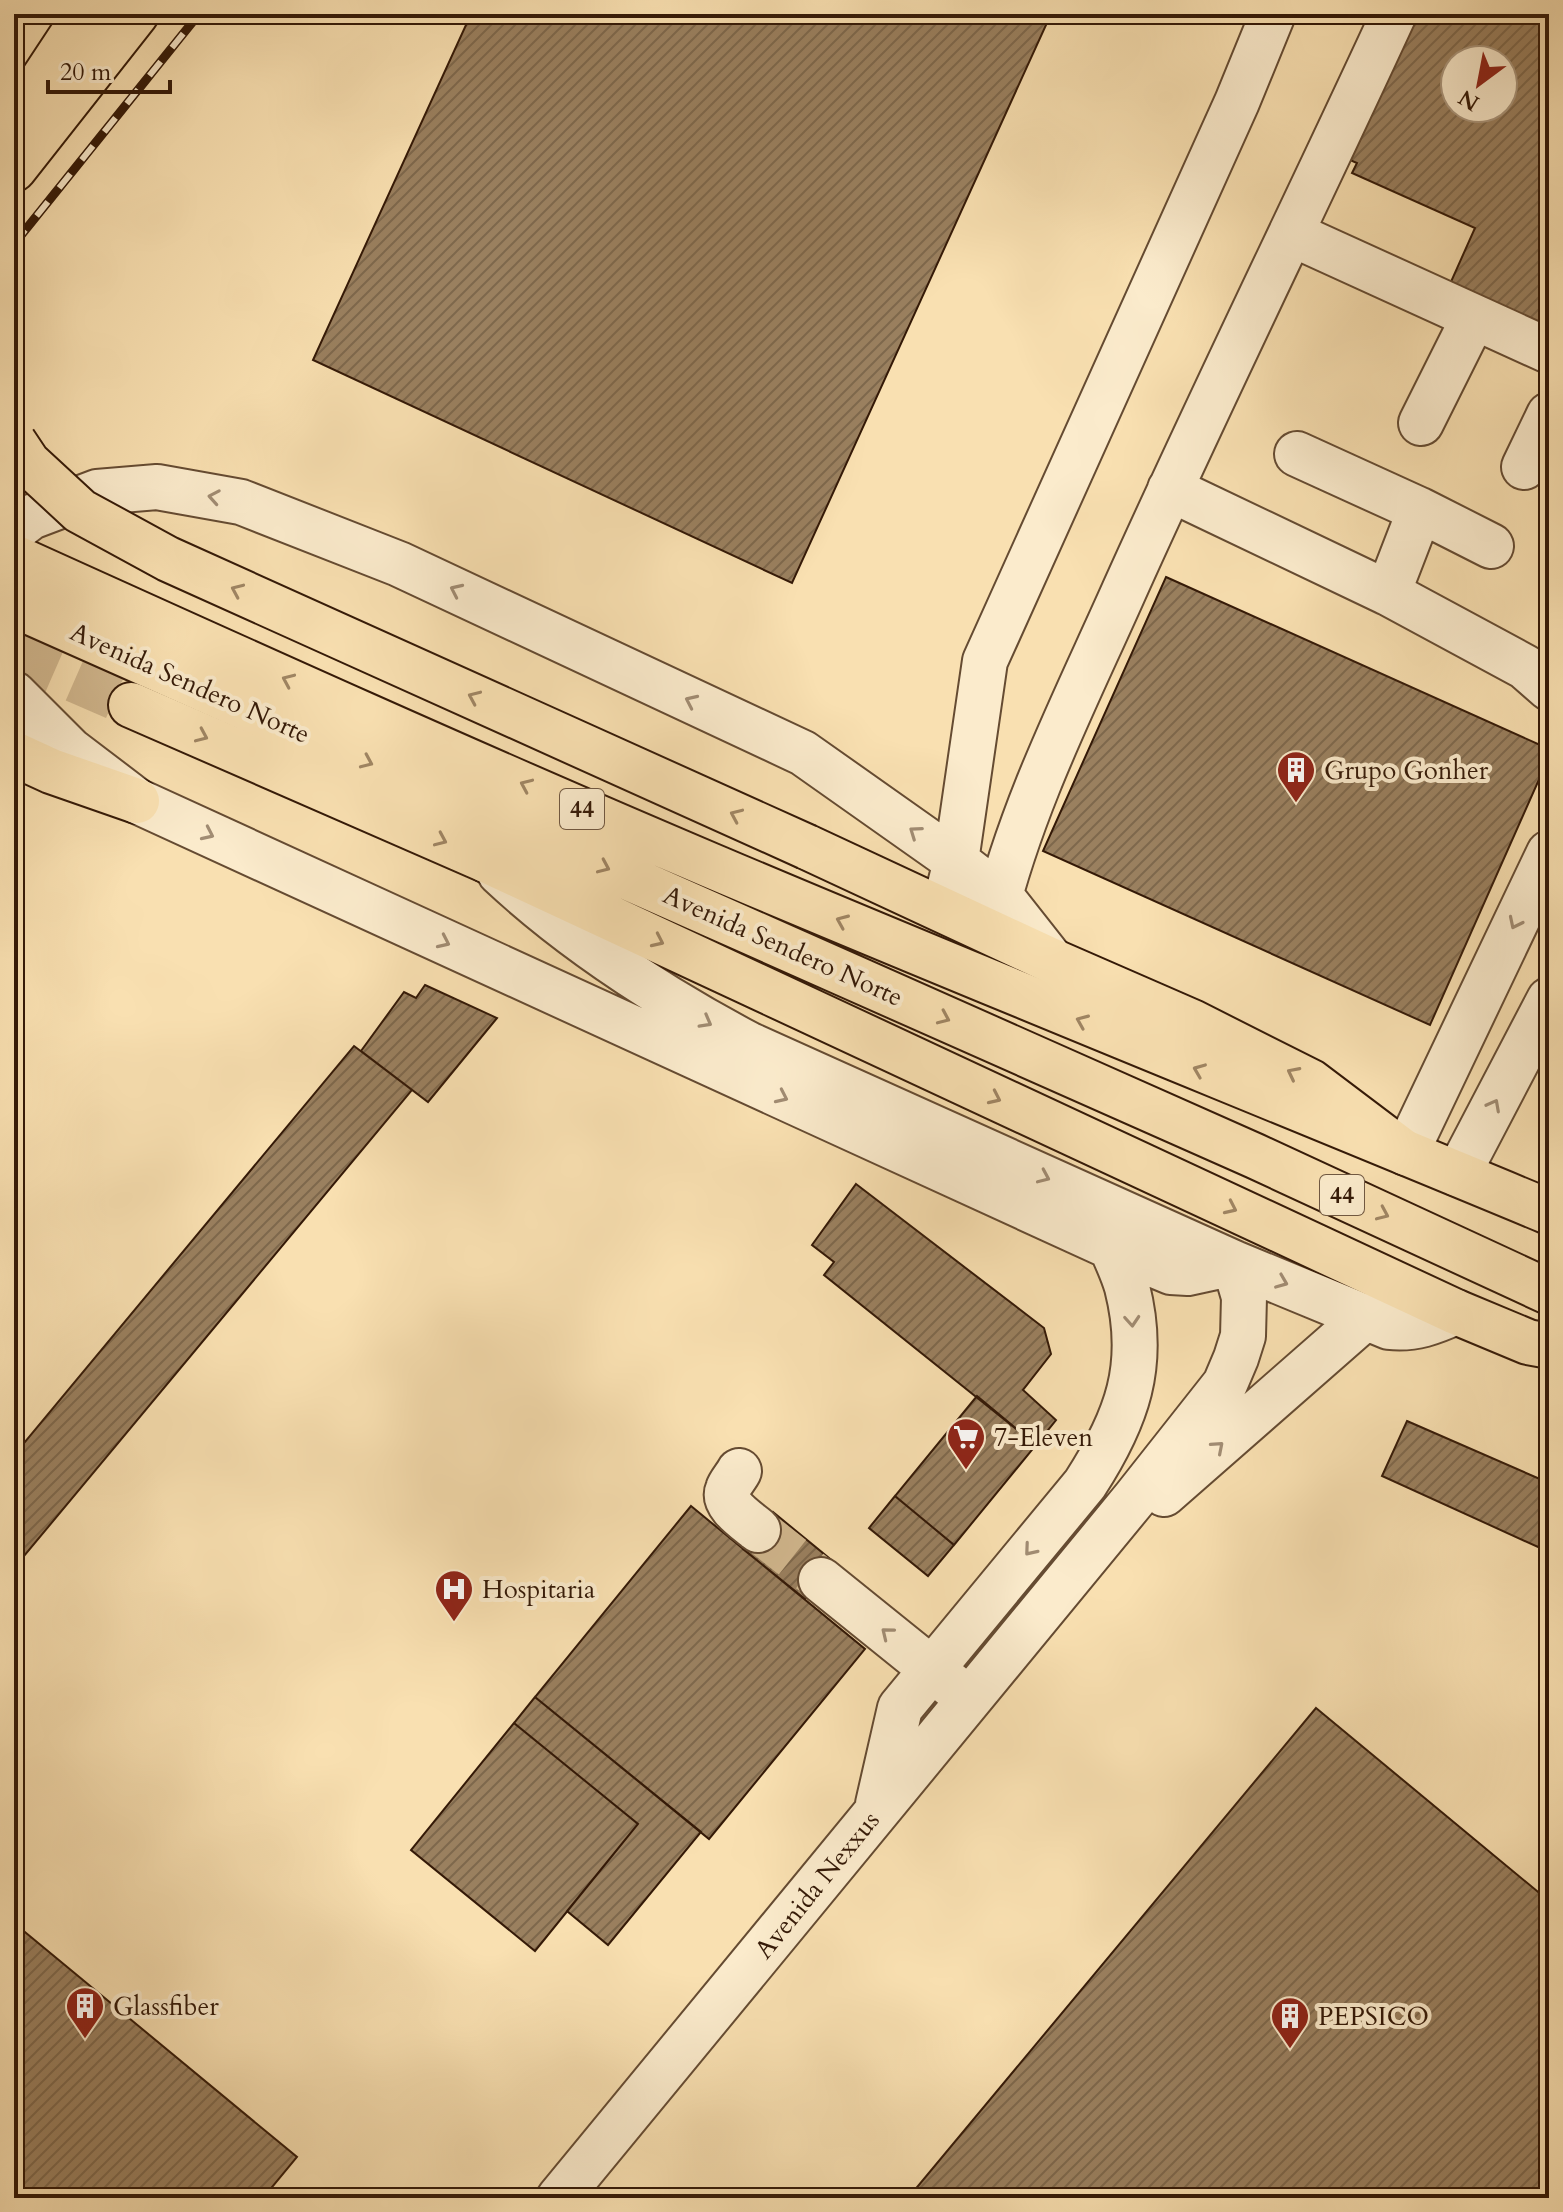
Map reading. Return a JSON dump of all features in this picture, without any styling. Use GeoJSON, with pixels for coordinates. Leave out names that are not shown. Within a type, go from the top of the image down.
{"type":"FeatureCollection","features":[{"type":"Feature","properties":{"kind":"main road"},"geometry":{"type":"LineString","coordinates":[[14,123],[86,14]]}},
{"type":"Feature","properties":{"kind":"main road"},"geometry":{"type":"LineString","coordinates":[[14,169],[136,14]]}},
{"type":"Feature","properties":{"kind":"main road"},"geometry":{"type":"LineString","coordinates":[[14,442],[28,463],[80,511],[168,559],[943,911],[995,914],[1052,961],[1192,1022],[1311,1082],[1404,1151]]}},
{"type":"Feature","properties":{"kind":"main road","name":"Avenida Sendero Norte"},"geometry":{"type":"LineString","coordinates":[[14,557],[709,865],[1549,1212]]}},
{"type":"Feature","properties":{"kind":"main road","name":"Avenida Sendero Norte"},"geometry":{"type":"LineString","coordinates":[[14,605],[1133,1102],[1549,1292]]}},
{"type":"Feature","properties":{"kind":"main road"},"geometry":{"type":"LineString","coordinates":[[131,705],[486,860],[1456,1312],[1528,1342],[1549,1346]]}},
{"type":"Feature","properties":{"kind":"main road"},"geometry":{"type":"LineString","coordinates":[[14,754],[51,771],[137,801]]}},
{"type":"Feature","properties":{"kind":"street"},"geometry":{"type":"LineString","coordinates":[[943,911],[956,861],[985,661],[1231,116],[1273,14]]}},
{"type":"Feature","properties":{"kind":"street"},"geometry":{"type":"LineString","coordinates":[[995,914],[1034,792],[1170,489],[1394,14]]}},
{"type":"Feature","properties":{"kind":"street"},"geometry":{"type":"LineString","coordinates":[[1292,234],[1549,351]]}},
{"type":"Feature","properties":{"kind":"street"},"geometry":{"type":"LineString","coordinates":[[1421,423],[1474,317]]}},
{"type":"Feature","properties":{"kind":"street"},"geometry":{"type":"LineString","coordinates":[[1524,467],[1549,415]]}},
{"type":"Feature","properties":{"kind":"street"},"geometry":{"type":"LineString","coordinates":[[1297,454],[1491,546]]}},
{"type":"Feature","properties":{"kind":"street"},"geometry":{"type":"LineString","coordinates":[[14,530],[31,517],[97,492],[157,487],[241,502],[399,564],[803,753],[956,861],[995,914]]}},
{"type":"Feature","properties":{"kind":"street"},"geometry":{"type":"LineString","coordinates":[[1170,489],[1388,593],[1525,667],[1549,688]]}},
{"type":"Feature","properties":{"kind":"street"},"geometry":{"type":"LineString","coordinates":[[1388,593],[1420,510]]}},
{"type":"Feature","properties":{"kind":"street"},"geometry":{"type":"LineString","coordinates":[[14,694],[70,750],[137,801],[1111,1247],[1171,1272],[1188,1273],[1234,1263]]}},
{"type":"Feature","properties":{"kind":"street"},"geometry":{"type":"LineString","coordinates":[[1404,1151],[1549,853]]}},
{"type":"Feature","properties":{"kind":"street"},"geometry":{"type":"LineString","coordinates":[[486,860],[530,901],[620,967],[679,1007],[762,1051],[1234,1263],[1389,1327],[1434,1322],[1456,1312]]}},
{"type":"Feature","properties":{"kind":"street"},"geometry":{"type":"LineString","coordinates":[[1458,1174],[1549,1000]]}},
{"type":"Feature","properties":{"kind":"street"},"geometry":{"type":"LineString","coordinates":[[876,1813],[900,1708],[1085,1484],[1121,1421],[1134,1361],[1133,1312],[1126,1283],[1111,1247]]}},
{"type":"Feature","properties":{"kind":"street"},"geometry":{"type":"LineString","coordinates":[[1074,1571],[1225,1384],[1243,1336],[1244,1297],[1234,1263]]}},
{"type":"Feature","properties":{"kind":"street"},"geometry":{"type":"LineString","coordinates":[[1074,1571],[1367,1316]]}},
{"type":"Feature","properties":{"kind":"street"},"geometry":{"type":"LineString","coordinates":[[739,1471],[727,1489],[726,1497],[732,1507],[758,1530]]}},
{"type":"Feature","properties":{"kind":"street","name":"Avenida Nexxus"},"geometry":{"type":"LineString","coordinates":[[559,2198],[1074,1571]]}},
{"type":"Feature","properties":{"kind":"street"},"geometry":{"type":"LineString","coordinates":[[821,1580],[969,1700]]}},
{"type":"Feature","properties":{"kind":"building"},"geometry":{"type":"Polygon","coordinates":[[[471,14],[1051,14],[792,583],[313,360],[471,14]]]}},
{"type":"Feature","properties":{"kind":"building"},"geometry":{"type":"Polygon","coordinates":[[[1407,14],[1549,14],[1549,329],[1450,284],[1475,228],[1352,173],[1357,163],[1343,157],[1407,14]]]}},
{"type":"Feature","properties":{"kind":"building","name":"Grupo Gonher"},"geometry":{"type":"Polygon","coordinates":[[[1166,577],[1549,749],[1549,757],[1430,1025],[1043,851],[1166,577]]]}},
{"type":"Feature","properties":{"kind":"building"},"geometry":{"type":"Polygon","coordinates":[[[425,985],[497,1018],[428,1102],[361,1051],[404,992],[416,998],[425,985]]]}},
{"type":"Feature","properties":{"kind":"building"},"geometry":{"type":"Polygon","coordinates":[[[354,1046],[412,1090],[14,1568],[14,1455],[354,1046]]]}},
{"type":"Feature","properties":{"kind":"building"},"geometry":{"type":"Polygon","coordinates":[[[856,1184],[1044,1328],[1051,1354],[1023,1390],[1056,1420],[1036,1445],[824,1275],[834,1262],[812,1245],[856,1184]]]}},
{"type":"Feature","properties":{"kind":"building","name":"7-Eleven"},"geometry":{"type":"Polygon","coordinates":[[[977,1396],[1036,1445],[954,1545],[895,1496],[977,1396]]]}},
{"type":"Feature","properties":{"kind":"building"},"geometry":{"type":"Polygon","coordinates":[[[1407,1421],[1549,1483],[1549,1552],[1382,1476],[1407,1421]]]}},
{"type":"Feature","properties":{"kind":"building"},"geometry":{"type":"Polygon","coordinates":[[[895,1496],[954,1545],[928,1576],[869,1528],[895,1496]]]}},
{"type":"Feature","properties":{"kind":"building"},"geometry":{"type":"Polygon","coordinates":[[[691,1506],[865,1649],[709,1839],[535,1697],[691,1506]]]}},
{"type":"Feature","properties":{"kind":"building"},"geometry":{"type":"Polygon","coordinates":[[[773,1512],[835,1563],[805,1599],[743,1549],[773,1512]]]}},
{"type":"Feature","properties":{"kind":"building"},"geometry":{"type":"Polygon","coordinates":[[[535,1697],[701,1832],[608,1945],[567,1911],[638,1824],[514,1723],[535,1697]]]}},
{"type":"Feature","properties":{"kind":"building","name":"PEPSICO"},"geometry":{"type":"Polygon","coordinates":[[[1316,1708],[1549,1901],[1549,2198],[908,2198],[1316,1708]]]}},
{"type":"Feature","properties":{"kind":"building"},"geometry":{"type":"Polygon","coordinates":[[[514,1723],[638,1824],[535,1951],[411,1850],[514,1723]]]}},
{"type":"Feature","properties":{"kind":"building","name":"Glassfiber"},"geometry":{"type":"Polygon","coordinates":[[[14,1923],[297,2157],[263,2198],[14,2198],[14,1923]]]}},
{"type":"Feature","properties":{"kind":"tunnel"},"geometry":{"type":"LineString","coordinates":[[14,654],[131,705]]}},
{"type":"Feature","properties":{"kind":"tunnel"},"geometry":{"type":"LineString","coordinates":[[758,1530],[821,1580]]}},
{"type":"Feature","properties":{"kind":"railway"},"geometry":{"type":"LineString","coordinates":[[14,244],[199,14]]}},
{"type":"Feature","properties":{"kind":"place","name":"Grupo Gonher"},"geometry":{"type":"Point","coordinates":[1296,804]}},
{"type":"Feature","properties":{"kind":"place","name":"7-Eleven"},"geometry":{"type":"Point","coordinates":[966,1471]}},
{"type":"Feature","properties":{"kind":"place","name":"Hospitaria"},"geometry":{"type":"Point","coordinates":[454,1623]}},
{"type":"Feature","properties":{"kind":"place","name":"Glassfiber"},"geometry":{"type":"Point","coordinates":[85,2040]}},
{"type":"Feature","properties":{"kind":"place","name":"PEPSICO"},"geometry":{"type":"Point","coordinates":[1290,2050]}}]}
